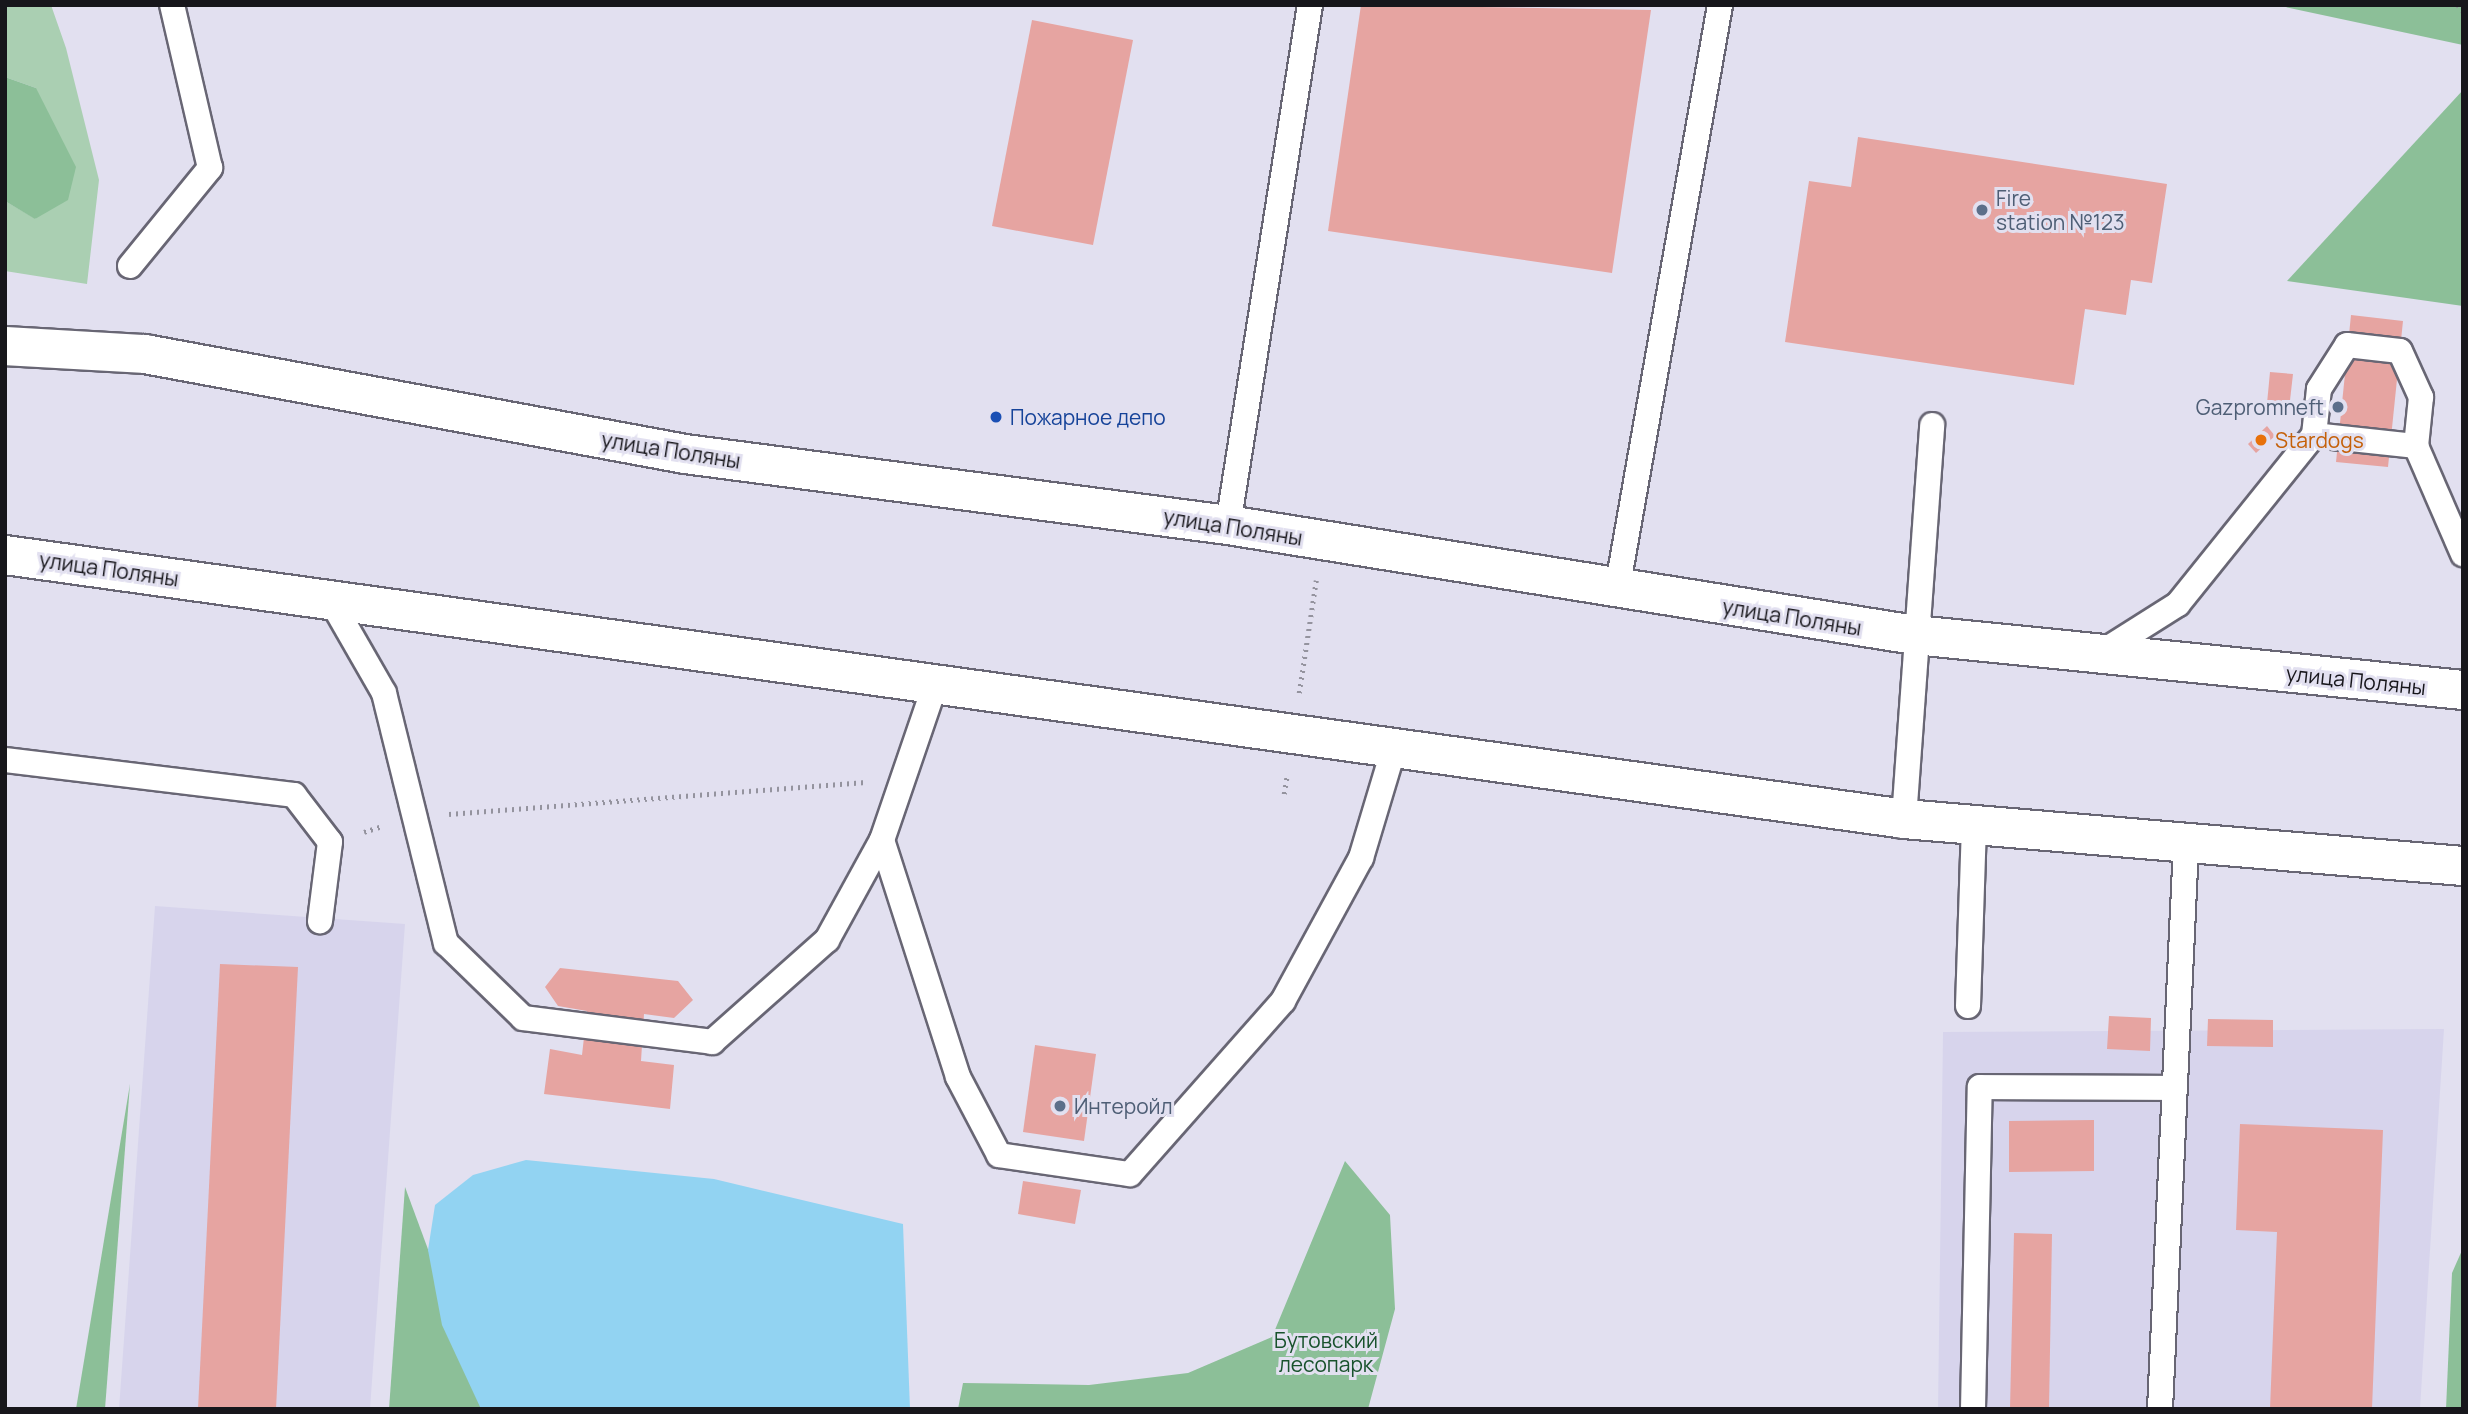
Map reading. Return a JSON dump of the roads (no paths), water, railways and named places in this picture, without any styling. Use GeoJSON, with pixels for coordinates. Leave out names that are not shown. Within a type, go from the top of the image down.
{"type":"FeatureCollection","features":[{"type":"Feature","properties":{"kind":"main road"},"geometry":{"type":"LineString","coordinates":[[5,326],[145,354]]}},
{"type":"Feature","properties":{"kind":"main road","name":"улица Поляны"},"geometry":{"type":"LineString","coordinates":[[5,346],[145,354],[685,454],[1228,525],[1617,590],[1915,635],[2463,690]]}},
{"type":"Feature","properties":{"kind":"main road","name":"улица Поляны"},"geometry":{"type":"LineString","coordinates":[[5,555],[1395,745],[1903,819],[2186,845],[2463,866]]}},
{"type":"Feature","properties":{"kind":"lane"},"geometry":{"type":"LineString","coordinates":[[130,266],[210,168],[172,5]]}},
{"type":"Feature","properties":{"kind":"lane"},"geometry":{"type":"LineString","coordinates":[[1228,525],[1310,5]]}},
{"type":"Feature","properties":{"kind":"lane"},"geometry":{"type":"LineString","coordinates":[[1617,590],[1720,5]]}},
{"type":"Feature","properties":{"kind":"lane"},"geometry":{"type":"LineString","coordinates":[[2099,655],[2178,604],[2314,435],[2319,389],[2347,345],[2400,351],[2421,397],[2416,446],[2463,554]]}},
{"type":"Feature","properties":{"kind":"lane"},"geometry":{"type":"LineString","coordinates":[[1903,819],[1931,425]]}},
{"type":"Feature","properties":{"kind":"lane"},"geometry":{"type":"LineString","coordinates":[[2314,435],[2416,446]]}},
{"type":"Feature","properties":{"kind":"lane"},"geometry":{"type":"LineString","coordinates":[[330,599],[384,693],[446,943],[523,1018],[712,1042],[827,940],[882,840],[936,682]]}},
{"type":"Feature","properties":{"kind":"lane"},"geometry":{"type":"LineString","coordinates":[[882,840],[958,1077],[999,1156],[1130,1174],[1283,1001],[1361,858],[1395,745]]}},
{"type":"Feature","properties":{"kind":"lane"},"geometry":{"type":"LineString","coordinates":[[5,760],[294,795],[330,842],[320,921]]}},
{"type":"Feature","properties":{"kind":"lane"},"geometry":{"type":"LineString","coordinates":[[1968,1006],[1974,825]]}},
{"type":"Feature","properties":{"kind":"lane"},"geometry":{"type":"LineString","coordinates":[[2160,1409],[2186,845]]}},
{"type":"Feature","properties":{"kind":"lane"},"geometry":{"type":"LineString","coordinates":[[1973,1409],[1980,1087],[2173,1088]]}},
{"type":"Feature","properties":{"kind":"water"},"geometry":{"type":"Polygon","coordinates":[[[526,1160],[714,1179],[903,1224],[910,1409],[481,1409],[442,1325],[428,1250],[435,1205],[473,1175],[526,1160]]]}},
{"type":"Feature","properties":{"kind":"place","name":"Fire station №123"},"geometry":{"type":"Point","coordinates":[1982,210]}},
{"type":"Feature","properties":{"kind":"place","name":"Gazpromneft"},"geometry":{"type":"Point","coordinates":[2338,407]}},
{"type":"Feature","properties":{"kind":"place","name":"Пожарное депо"},"geometry":{"type":"Point","coordinates":[996,417]}},
{"type":"Feature","properties":{"kind":"place","name":"Stardogs"},"geometry":{"type":"Point","coordinates":[2261,440]}},
{"type":"Feature","properties":{"kind":"place","name":"Интеройл"},"geometry":{"type":"Point","coordinates":[1060,1106]}},
{"type":"Feature","properties":{"kind":"park label","name":"Бутовский лесопарк"},"geometry":{"type":"Point","coordinates":[1326,1352]}}]}
